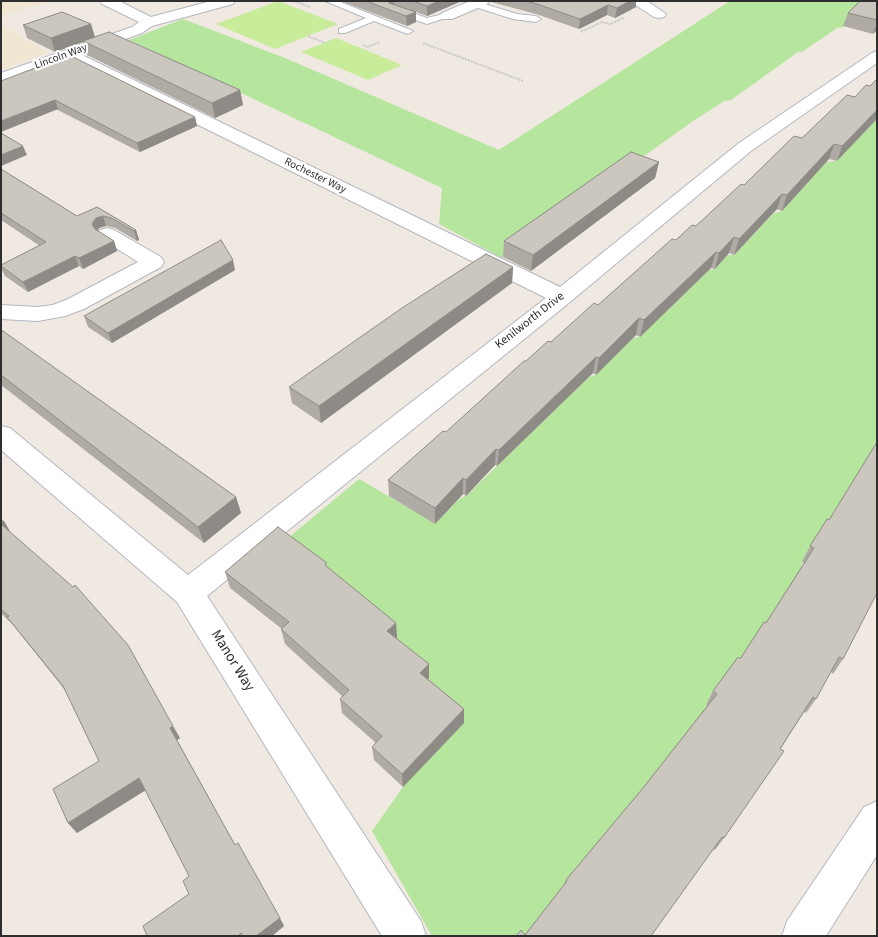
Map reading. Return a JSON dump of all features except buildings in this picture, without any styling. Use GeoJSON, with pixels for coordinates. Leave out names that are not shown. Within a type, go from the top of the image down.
{"type":"FeatureCollection","features":[{"type":"Feature","properties":{"kind":"street"},"geometry":{"type":"LineString","coordinates":[[107,1],[146,22]]}},
{"type":"Feature","properties":{"kind":"street","name":"Lincoln Way"},"geometry":{"type":"LineString","coordinates":[[1,78],[137,30],[146,22],[228,1]]}},
{"type":"Feature","properties":{"kind":"street"},"geometry":{"type":"LineString","coordinates":[[447,16],[479,3]]}},
{"type":"Feature","properties":{"kind":"street"},"geometry":{"type":"LineString","coordinates":[[641,4],[660,8]]}},
{"type":"Feature","properties":{"kind":"street","name":"Rochester Way"},"geometry":{"type":"LineString","coordinates":[[69,54],[562,297]]}},
{"type":"Feature","properties":{"kind":"street","name":"Kenilworth Drive"},"geometry":{"type":"LineString","coordinates":[[188,593],[562,297],[744,147],[877,56]]}},
{"type":"Feature","properties":{"kind":"street"},"geometry":{"type":"LineString","coordinates":[[1,312],[38,314],[57,311],[76,304],[153,262],[107,234]]}},
{"type":"Feature","properties":{"kind":"street","name":"Manor Way"},"geometry":{"type":"LineString","coordinates":[[1,435],[188,593],[406,936]]}},
{"type":"Feature","properties":{"kind":"street"},"geometry":{"type":"LineString","coordinates":[[802,936],[877,820]]}},
{"type":"Feature","properties":{"kind":"lane"},"geometry":{"type":"LineString","coordinates":[[329,1],[408,31]]}},
{"type":"Feature","properties":{"kind":"lane"},"geometry":{"type":"LineString","coordinates":[[479,3],[516,17],[536,19]]}},
{"type":"Feature","properties":{"kind":"lane"},"geometry":{"type":"LineString","coordinates":[[394,9],[427,21],[447,16]]}},
{"type":"Feature","properties":{"kind":"lane"},"geometry":{"type":"LineString","coordinates":[[342,31],[374,18]]}},
{"type":"Feature","properties":{"kind":"path"},"geometry":{"type":"LineString","coordinates":[[581,32],[602,22],[610,24],[641,4]]}},
{"type":"Feature","properties":{"kind":"path"},"geometry":{"type":"LineString","coordinates":[[308,36],[324,42]]}},
{"type":"Feature","properties":{"kind":"path"},"geometry":{"type":"LineString","coordinates":[[417,41],[523,81]]}},
{"type":"Feature","properties":{"kind":"shaded area"},"geometry":{"type":"Polygon","coordinates":[[[1,1],[52,1],[1,16],[1,1]]]}},
{"type":"Feature","properties":{"kind":"shaded area"},"geometry":{"type":"Polygon","coordinates":[[[1,23],[25,39],[49,52],[1,70],[1,23]]]}},
{"type":"Feature","properties":{"kind":"green space"},"geometry":{"type":"Polygon","coordinates":[[[278,1],[338,24],[275,49],[216,24],[278,1]]]}},
{"type":"Feature","properties":{"kind":"green space"},"geometry":{"type":"Polygon","coordinates":[[[730,1],[868,1],[844,27],[837,28],[802,52],[798,52],[731,100],[724,101],[693,121],[502,258],[439,224],[442,188],[129,40],[183,19],[285,58],[499,150],[730,1]]]}},
{"type":"Feature","properties":{"kind":"green space"},"geometry":{"type":"Polygon","coordinates":[[[336,38],[402,65],[368,80],[301,52],[336,38]]]}},
{"type":"Feature","properties":{"kind":"green space"},"geometry":{"type":"Polygon","coordinates":[[[877,119],[877,453],[802,562],[801,570],[735,670],[706,705],[706,713],[529,936],[432,936],[372,831],[403,787],[434,698],[429,678],[401,656],[397,637],[282,543],[359,479],[435,523],[459,499],[466,496],[589,377],[596,375],[633,338],[640,337],[709,270],[715,269],[727,255],[734,255],[774,213],[782,211],[826,162],[837,161],[877,119]]]}}]}
